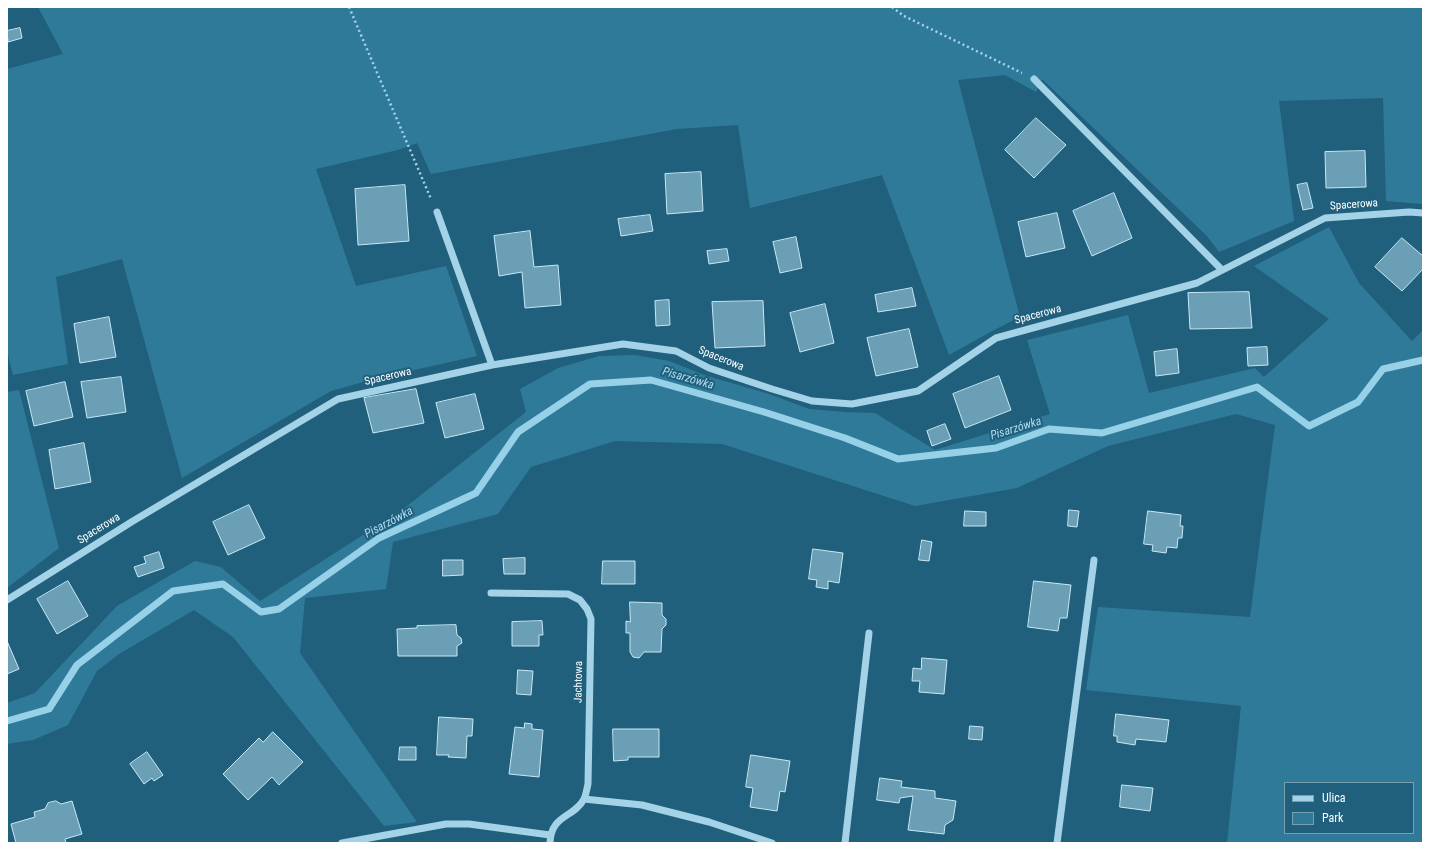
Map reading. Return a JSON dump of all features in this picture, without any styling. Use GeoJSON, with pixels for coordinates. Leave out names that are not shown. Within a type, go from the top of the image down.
{"type":"FeatureCollection","features":[{"type":"Feature","properties":{"kind":"street"},"geometry":{"type":"LineString","coordinates":[[1034,79],[1222,270]]}},
{"type":"Feature","properties":{"kind":"street"},"geometry":{"type":"LineString","coordinates":[[437,212],[492,365]]}},
{"type":"Feature","properties":{"kind":"street","name":"Spacerowa"},"geometry":{"type":"LineString","coordinates":[[7,600],[139,517],[338,400],[492,365],[623,344],[648,346],[676,351],[709,368],[772,390],[812,401],[852,404],[918,391],[996,338],[1197,283],[1325,218],[1409,212],[1423,213]]}},
{"type":"Feature","properties":{"kind":"street"},"geometry":{"type":"LineString","coordinates":[[1057,843],[1094,560]]}},
{"type":"Feature","properties":{"kind":"street","name":"Jachtowa"},"geometry":{"type":"LineString","coordinates":[[491,594],[568,594],[580,600],[587,609],[591,620],[590,692],[588,784],[584,799]]}},
{"type":"Feature","properties":{"kind":"street"},"geometry":{"type":"LineString","coordinates":[[845,843],[869,633]]}},
{"type":"Feature","properties":{"kind":"street"},"geometry":{"type":"LineString","coordinates":[[342,843],[446,824],[469,824],[550,839],[554,827],[562,818],[576,809],[584,799],[642,805],[709,822],[772,843]]}},
{"type":"Feature","properties":{"kind":"path"},"geometry":{"type":"LineString","coordinates":[[348,7],[437,212]]}},
{"type":"Feature","properties":{"kind":"path"},"geometry":{"type":"LineString","coordinates":[[892,7],[904,16],[1034,79]]}},
{"type":"Feature","properties":{"kind":"green space"},"geometry":{"type":"Polygon","coordinates":[[[38,7],[1423,7],[1423,204],[1386,201],[1383,98],[1279,101],[1294,221],[1219,252],[1207,236],[1042,79],[1036,92],[1005,75],[958,80],[1020,317],[949,355],[882,175],[750,208],[738,125],[677,129],[431,174],[417,143],[398,150],[316,169],[356,286],[446,266],[477,356],[374,379],[331,391],[182,478],[122,259],[56,277],[68,364],[13,375],[7,351],[7,69],[63,54],[38,7]]]}},
{"type":"Feature","properties":{"kind":"green space"},"geometry":{"type":"Polygon","coordinates":[[[1329,227],[1359,283],[1412,341],[1423,330],[1423,843],[1227,843],[1241,706],[1086,690],[1098,607],[1250,617],[1275,425],[1236,414],[1108,446],[1017,488],[915,506],[722,444],[615,441],[531,467],[498,514],[393,542],[386,589],[305,598],[300,653],[417,822],[384,826],[233,637],[194,610],[119,654],[97,671],[68,725],[33,740],[7,744],[7,703],[35,693],[117,606],[195,561],[221,567],[260,601],[402,510],[526,412],[520,389],[558,368],[599,356],[635,355],[669,361],[704,375],[769,394],[809,409],[875,413],[935,450],[1050,414],[1027,340],[1128,315],[1149,393],[1255,368],[1264,377],[1329,319],[1254,266],[1329,227]]]}},
{"type":"Feature","properties":{"kind":"green space"},"geometry":{"type":"Polygon","coordinates":[[[19,390],[59,548],[7,588],[7,392],[19,390]]]}},
{"type":"Feature","properties":{"kind":"building"},"geometry":{"type":"Polygon","coordinates":[[[20,28],[22,38],[8,42],[7,31],[20,28]]]}},
{"type":"Feature","properties":{"kind":"building"},"geometry":{"type":"Polygon","coordinates":[[[1036,118],[1066,145],[1034,178],[1005,150],[1036,118]]]}},
{"type":"Feature","properties":{"kind":"building"},"geometry":{"type":"Polygon","coordinates":[[[1365,151],[1366,187],[1326,188],[1325,152],[1365,151]]]}},
{"type":"Feature","properties":{"kind":"building"},"geometry":{"type":"Polygon","coordinates":[[[701,172],[703,211],[667,214],[665,174],[701,172]]]}},
{"type":"Feature","properties":{"kind":"building"},"geometry":{"type":"Polygon","coordinates":[[[1307,183],[1313,208],[1303,210],[1297,185],[1307,183]]]}},
{"type":"Feature","properties":{"kind":"building"},"geometry":{"type":"Polygon","coordinates":[[[405,185],[409,241],[358,245],[355,189],[405,185]]]}},
{"type":"Feature","properties":{"kind":"building"},"geometry":{"type":"Polygon","coordinates":[[[1114,193],[1132,238],[1092,256],[1073,211],[1114,193]]]}},
{"type":"Feature","properties":{"kind":"building"},"geometry":{"type":"Polygon","coordinates":[[[1057,213],[1065,248],[1026,257],[1018,222],[1057,213]]]}},
{"type":"Feature","properties":{"kind":"building"},"geometry":{"type":"Polygon","coordinates":[[[650,215],[653,231],[621,236],[618,219],[650,215]]]}},
{"type":"Feature","properties":{"kind":"building"},"geometry":{"type":"Polygon","coordinates":[[[530,231],[534,267],[558,265],[561,305],[525,308],[522,272],[499,276],[494,236],[530,231]]]}},
{"type":"Feature","properties":{"kind":"building"},"geometry":{"type":"Polygon","coordinates":[[[796,237],[802,268],[780,273],[773,242],[796,237]]]}},
{"type":"Feature","properties":{"kind":"building"},"geometry":{"type":"Polygon","coordinates":[[[1402,238],[1423,256],[1423,269],[1402,291],[1375,267],[1402,238]]]}},
{"type":"Feature","properties":{"kind":"building"},"geometry":{"type":"Polygon","coordinates":[[[727,249],[729,261],[709,264],[707,251],[727,249]]]}},
{"type":"Feature","properties":{"kind":"building"},"geometry":{"type":"Polygon","coordinates":[[[912,288],[916,306],[878,312],[875,295],[912,288]]]}},
{"type":"Feature","properties":{"kind":"building"},"geometry":{"type":"Polygon","coordinates":[[[1249,292],[1252,328],[1190,329],[1188,293],[1249,292]]]}},
{"type":"Feature","properties":{"kind":"building"},"geometry":{"type":"Polygon","coordinates":[[[669,300],[670,325],[656,326],[655,301],[669,300]]]}},
{"type":"Feature","properties":{"kind":"building"},"geometry":{"type":"Polygon","coordinates":[[[763,301],[765,346],[715,348],[712,302],[763,301]]]}},
{"type":"Feature","properties":{"kind":"building"},"geometry":{"type":"Polygon","coordinates":[[[825,304],[834,343],[800,352],[790,313],[825,304]]]}},
{"type":"Feature","properties":{"kind":"building"},"geometry":{"type":"Polygon","coordinates":[[[109,317],[116,357],[80,363],[74,324],[109,317]]]}},
{"type":"Feature","properties":{"kind":"building"},"geometry":{"type":"Polygon","coordinates":[[[909,329],[918,367],[876,376],[867,338],[909,329]]]}},
{"type":"Feature","properties":{"kind":"building"},"geometry":{"type":"Polygon","coordinates":[[[1267,347],[1268,365],[1248,366],[1247,348],[1267,347]]]}},
{"type":"Feature","properties":{"kind":"building"},"geometry":{"type":"Polygon","coordinates":[[[1177,349],[1179,373],[1156,376],[1154,352],[1177,349]]]}},
{"type":"Feature","properties":{"kind":"building"},"geometry":{"type":"Polygon","coordinates":[[[999,376],[1011,410],[965,428],[953,394],[999,376]]]}},
{"type":"Feature","properties":{"kind":"building"},"geometry":{"type":"Polygon","coordinates":[[[121,377],[126,412],[87,418],[81,382],[121,377]]]}},
{"type":"Feature","properties":{"kind":"building"},"geometry":{"type":"Polygon","coordinates":[[[65,382],[73,417],[34,426],[26,391],[65,382]]]}},
{"type":"Feature","properties":{"kind":"building"},"geometry":{"type":"Polygon","coordinates":[[[416,389],[424,423],[373,433],[364,398],[416,389]]]}},
{"type":"Feature","properties":{"kind":"building"},"geometry":{"type":"Polygon","coordinates":[[[475,394],[484,429],[445,438],[436,403],[475,394]]]}},
{"type":"Feature","properties":{"kind":"building"},"geometry":{"type":"Polygon","coordinates":[[[945,424],[951,439],[932,446],[927,431],[945,424]]]}},
{"type":"Feature","properties":{"kind":"building"},"geometry":{"type":"Polygon","coordinates":[[[84,443],[91,482],[55,489],[49,450],[84,443]]]}},
{"type":"Feature","properties":{"kind":"building"},"geometry":{"type":"Polygon","coordinates":[[[249,505],[265,538],[228,555],[213,522],[249,505]]]}},
{"type":"Feature","properties":{"kind":"building"},"geometry":{"type":"Polygon","coordinates":[[[1069,510],[1079,511],[1077,527],[1068,526],[1069,510]]]}},
{"type":"Feature","properties":{"kind":"building"},"geometry":{"type":"Polygon","coordinates":[[[965,511],[986,512],[986,526],[964,526],[965,511]]]}},
{"type":"Feature","properties":{"kind":"building"},"geometry":{"type":"Polygon","coordinates":[[[1148,511],[1181,515],[1180,526],[1183,526],[1182,538],[1178,538],[1177,548],[1167,547],[1166,553],[1152,551],[1153,545],[1144,544],[1148,511]]]}},
{"type":"Feature","properties":{"kind":"building"},"geometry":{"type":"Polygon","coordinates":[[[922,540],[932,542],[929,561],[919,560],[922,540]]]}},
{"type":"Feature","properties":{"kind":"building"},"geometry":{"type":"Polygon","coordinates":[[[813,549],[843,553],[839,583],[828,581],[828,589],[816,587],[817,580],[809,579],[813,549]]]}},
{"type":"Feature","properties":{"kind":"building"},"geometry":{"type":"Polygon","coordinates":[[[159,552],[164,568],[138,577],[134,567],[146,563],[144,557],[159,552]]]}},
{"type":"Feature","properties":{"kind":"building"},"geometry":{"type":"Polygon","coordinates":[[[525,558],[525,574],[504,574],[503,559],[525,558]]]}},
{"type":"Feature","properties":{"kind":"building"},"geometry":{"type":"Polygon","coordinates":[[[443,560],[463,560],[463,575],[443,576],[443,560]]]}},
{"type":"Feature","properties":{"kind":"building"},"geometry":{"type":"Polygon","coordinates":[[[603,561],[635,561],[635,584],[602,584],[603,561]]]}},
{"type":"Feature","properties":{"kind":"building"},"geometry":{"type":"Polygon","coordinates":[[[68,581],[88,616],[57,634],[37,599],[68,581]]]}},
{"type":"Feature","properties":{"kind":"building"},"geometry":{"type":"Polygon","coordinates":[[[1034,581],[1071,585],[1067,618],[1060,618],[1058,631],[1028,627],[1034,581]]]}},
{"type":"Feature","properties":{"kind":"building"},"geometry":{"type":"Polygon","coordinates":[[[630,602],[662,603],[662,615],[666,619],[666,625],[662,629],[661,652],[644,652],[639,658],[633,657],[630,652],[630,633],[626,633],[626,621],[630,622],[630,602]]]}},
{"type":"Feature","properties":{"kind":"building"},"geometry":{"type":"Polygon","coordinates":[[[542,621],[543,635],[539,635],[539,646],[512,646],[512,622],[542,621]]]}},
{"type":"Feature","properties":{"kind":"building"},"geometry":{"type":"Polygon","coordinates":[[[456,625],[457,635],[461,638],[462,643],[457,646],[457,656],[398,656],[397,629],[417,628],[417,626],[456,625]]]}},
{"type":"Feature","properties":{"kind":"building"},"geometry":{"type":"Polygon","coordinates":[[[7,641],[19,669],[7,674],[7,641]]]}},
{"type":"Feature","properties":{"kind":"building"},"geometry":{"type":"Polygon","coordinates":[[[922,658],[947,660],[944,694],[919,692],[920,681],[912,681],[913,668],[921,669],[922,658]]]}},
{"type":"Feature","properties":{"kind":"building"},"geometry":{"type":"Polygon","coordinates":[[[518,670],[533,671],[531,695],[517,694],[518,670]]]}},
{"type":"Feature","properties":{"kind":"building"},"geometry":{"type":"Polygon","coordinates":[[[1116,714],[1169,720],[1166,742],[1136,739],[1135,745],[1117,742],[1117,736],[1114,736],[1116,714]]]}},
{"type":"Feature","properties":{"kind":"building"},"geometry":{"type":"Polygon","coordinates":[[[439,717],[473,719],[472,736],[467,736],[466,758],[448,757],[449,755],[437,755],[439,717]]]}},
{"type":"Feature","properties":{"kind":"building"},"geometry":{"type":"Polygon","coordinates":[[[525,723],[532,724],[532,729],[543,730],[539,777],[509,774],[515,727],[524,728],[525,723]]]}},
{"type":"Feature","properties":{"kind":"building"},"geometry":{"type":"Polygon","coordinates":[[[970,726],[983,727],[982,740],[969,739],[970,726]]]}},
{"type":"Feature","properties":{"kind":"building"},"geometry":{"type":"Polygon","coordinates":[[[613,729],[659,729],[659,757],[628,757],[628,760],[614,761],[613,729]]]}},
{"type":"Feature","properties":{"kind":"building"},"geometry":{"type":"Polygon","coordinates":[[[273,732],[303,762],[279,785],[272,777],[248,800],[223,774],[259,738],[263,742],[273,732]]]}},
{"type":"Feature","properties":{"kind":"building"},"geometry":{"type":"Polygon","coordinates":[[[400,747],[416,747],[416,760],[399,760],[400,747]]]}},
{"type":"Feature","properties":{"kind":"building"},"geometry":{"type":"Polygon","coordinates":[[[147,752],[163,775],[154,781],[152,778],[144,784],[130,764],[147,752]]]}},
{"type":"Feature","properties":{"kind":"building"},"geometry":{"type":"Polygon","coordinates":[[[751,755],[790,761],[785,792],[780,791],[777,811],[750,807],[753,788],[746,787],[751,755]]]}},
{"type":"Feature","properties":{"kind":"building"},"geometry":{"type":"Polygon","coordinates":[[[880,778],[902,781],[901,787],[935,791],[935,798],[956,801],[953,820],[945,825],[944,834],[908,830],[913,796],[900,798],[899,803],[877,800],[880,778]]]}},
{"type":"Feature","properties":{"kind":"building"},"geometry":{"type":"Polygon","coordinates":[[[1122,785],[1153,788],[1150,811],[1120,807],[1122,785]]]}},
{"type":"Feature","properties":{"kind":"building"},"geometry":{"type":"Polygon","coordinates":[[[56,801],[61,804],[72,801],[82,834],[65,839],[66,843],[16,843],[11,824],[35,817],[34,812],[45,809],[48,803],[56,801]]]}},
{"type":"Feature","properties":{"kind":"waterway","name":"Pisarzówka"},"geometry":{"type":"LineString","coordinates":[[7,721],[49,709],[77,665],[173,591],[223,584],[261,612],[279,609],[379,538],[476,493],[518,432],[590,384],[651,380],[764,412],[845,438],[898,459],[996,448],[1049,429],[1102,433],[1257,387],[1309,426],[1358,402],[1383,369],[1423,360]]}}]}
